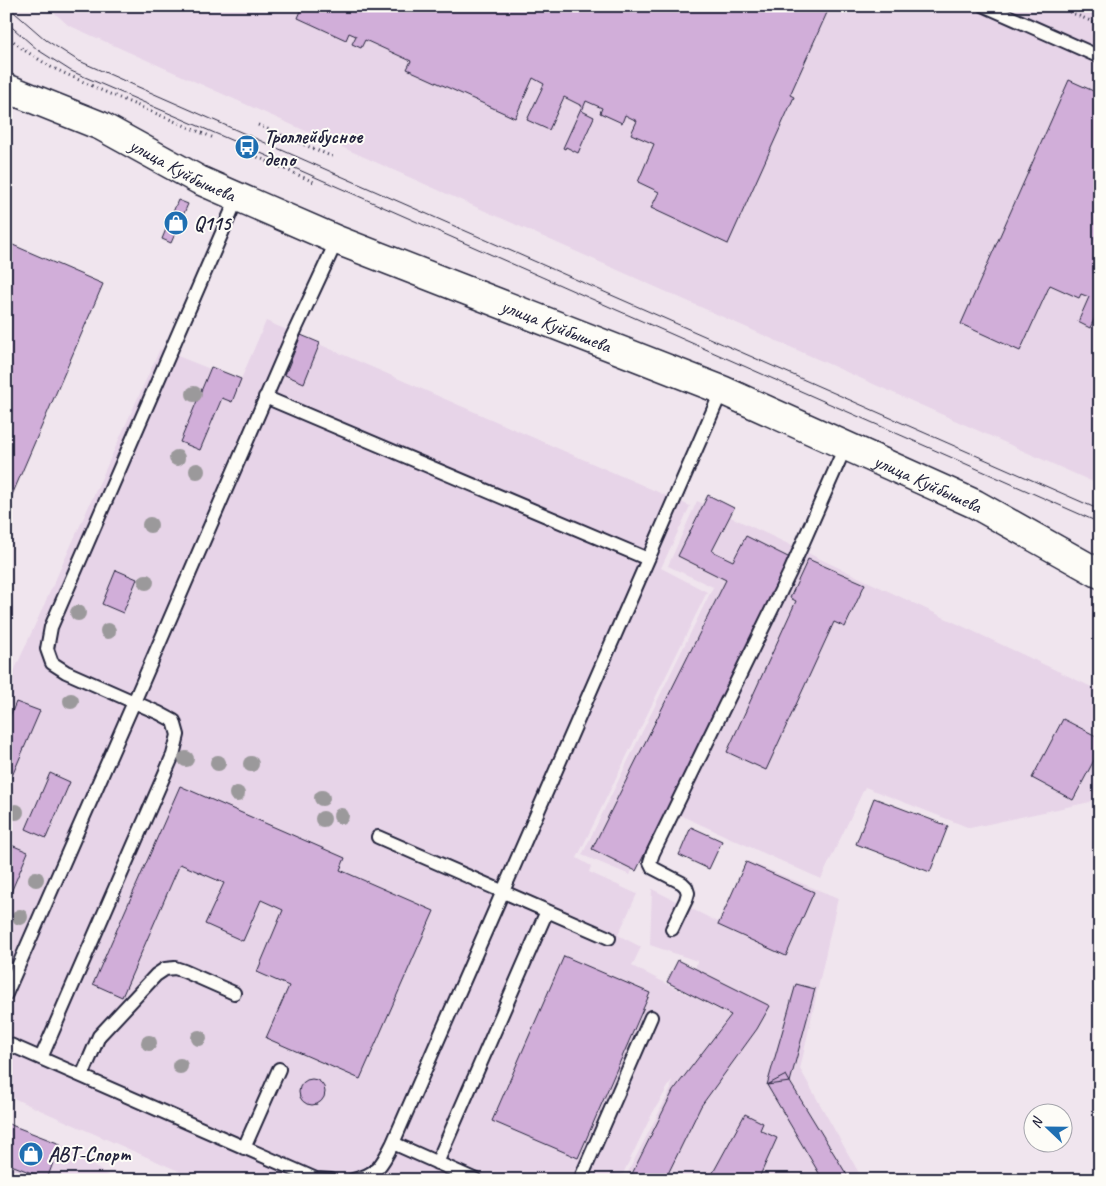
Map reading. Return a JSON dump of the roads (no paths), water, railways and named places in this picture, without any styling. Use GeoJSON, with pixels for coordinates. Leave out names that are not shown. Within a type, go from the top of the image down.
{"type":"FeatureCollection","features":[{"type":"Feature","properties":{"kind":"main road","name":"улица Куйбышева"},"geometry":{"type":"LineString","coordinates":[[6,88],[101,126],[199,180],[337,240],[722,390],[846,445],[975,504],[1100,574]]}},
{"type":"Feature","properties":{"kind":"lane"},"geometry":{"type":"LineString","coordinates":[[985,6],[1100,57]]}},
{"type":"Feature","properties":{"kind":"lane"},"geometry":{"type":"LineString","coordinates":[[41,1058],[173,755],[178,735],[174,721],[66,672],[52,663],[47,649],[51,627],[238,196]]}},
{"type":"Feature","properties":{"kind":"lane"},"geometry":{"type":"LineString","coordinates":[[6,994],[290,339],[337,240]]}},
{"type":"Feature","properties":{"kind":"lane"},"geometry":{"type":"LineString","coordinates":[[353,1180],[366,1177],[382,1164],[393,1143],[722,390]]}},
{"type":"Feature","properties":{"kind":"lane"},"geometry":{"type":"LineString","coordinates":[[265,397],[648,559]]}},
{"type":"Feature","properties":{"kind":"lane"},"geometry":{"type":"LineString","coordinates":[[672,928],[688,893],[682,883],[653,868],[650,862],[653,853],[790,572],[846,445]]}},
{"type":"Feature","properties":{"kind":"lane"},"geometry":{"type":"LineString","coordinates":[[378,837],[609,938]]}},
{"type":"Feature","properties":{"kind":"lane"},"geometry":{"type":"LineString","coordinates":[[437,1163],[547,911]]}},
{"type":"Feature","properties":{"kind":"lane"},"geometry":{"type":"LineString","coordinates":[[82,1076],[99,1036],[156,974],[165,969],[174,968],[184,971],[234,993]]}},
{"type":"Feature","properties":{"kind":"lane"},"geometry":{"type":"LineString","coordinates":[[580,1180],[651,1017]]}},
{"type":"Feature","properties":{"kind":"lane"},"geometry":{"type":"LineString","coordinates":[[6,1043],[316,1179],[331,1180]]}},
{"type":"Feature","properties":{"kind":"lane"},"geometry":{"type":"LineString","coordinates":[[244,1148],[279,1070]]}},
{"type":"Feature","properties":{"kind":"lane"},"geometry":{"type":"LineString","coordinates":[[393,1143],[476,1180]]}},
{"type":"Feature","properties":{"kind":"tram line"},"geometry":{"type":"LineString","coordinates":[[7,6],[46,40],[77,60],[1100,510]]}},
{"type":"Feature","properties":{"kind":"tram line"},"geometry":{"type":"LineString","coordinates":[[6,22],[38,50],[71,71],[1100,523]]}},
{"type":"Feature","properties":{"kind":"place","name":"Троллейбусное депо"},"geometry":{"type":"Point","coordinates":[247,147]}},
{"type":"Feature","properties":{"kind":"place","name":"Q115"},"geometry":{"type":"Point","coordinates":[176,223]}},
{"type":"Feature","properties":{"kind":"place","name":"АВТ-Спорт"},"geometry":{"type":"Point","coordinates":[31,1154]}}]}
